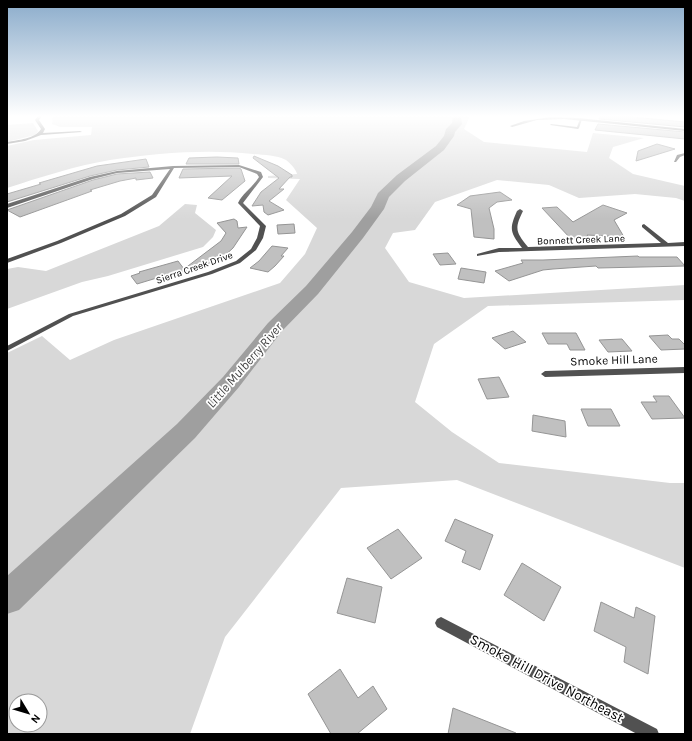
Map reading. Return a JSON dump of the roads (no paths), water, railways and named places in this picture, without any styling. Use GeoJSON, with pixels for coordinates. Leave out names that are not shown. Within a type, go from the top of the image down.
{"type":"FeatureCollection","features":[{"type":"Feature","properties":{"kind":"street"},"geometry":{"type":"LineString","coordinates":[[675,161],[678,156],[685,154]]}},
{"type":"Feature","properties":{"kind":"street"},"geometry":{"type":"LineString","coordinates":[[7,261],[59,242],[123,215],[154,196],[173,166]]}},
{"type":"Feature","properties":{"kind":"street","name":"Sierra Creek Drive"},"geometry":{"type":"LineString","coordinates":[[7,206],[92,178],[117,172],[173,166],[239,166],[259,173],[261,177],[259,182],[244,195],[240,203],[264,226],[260,238],[253,250],[238,262],[210,273],[71,315],[7,349]]}},
{"type":"Feature","properties":{"kind":"street"},"geometry":{"type":"LineString","coordinates":[[520,211],[513,226],[514,232],[526,249]]}},
{"type":"Feature","properties":{"kind":"street"},"geometry":{"type":"LineString","coordinates":[[644,226],[667,245]]}},
{"type":"Feature","properties":{"kind":"street","name":"Bonnett Creek Lane"},"geometry":{"type":"LineString","coordinates":[[479,255],[499,250],[685,244]]}},
{"type":"Feature","properties":{"kind":"street","name":"Smoke Hill Lane"},"geometry":{"type":"LineString","coordinates":[[545,374],[685,370]]}},
{"type":"Feature","properties":{"kind":"street","name":"Smoke Hill Drive Northeast"},"geometry":{"type":"LineString","coordinates":[[441,622],[652,734]]}},
{"type":"Feature","properties":{"kind":"waterway","name":"Little Mulberry River"},"geometry":{"type":"LineString","coordinates":[[7,598],[186,431],[231,382],[275,327],[312,290],[358,235],[371,215],[377,209],[383,196],[401,178],[437,151]]}}]}
